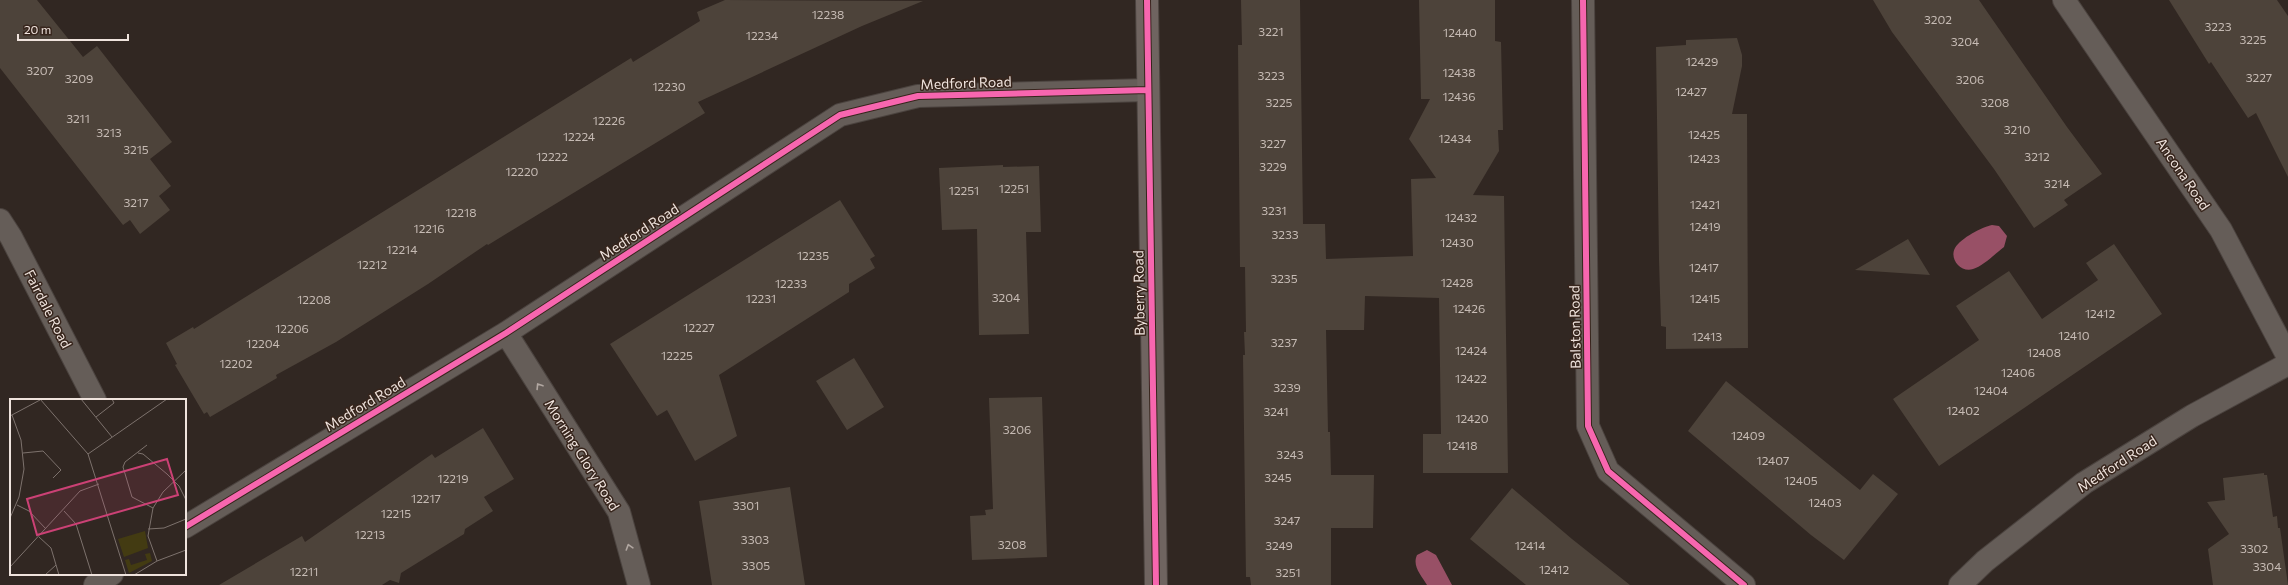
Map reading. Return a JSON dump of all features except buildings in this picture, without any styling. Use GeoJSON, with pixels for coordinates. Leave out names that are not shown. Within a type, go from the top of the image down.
{"type":"FeatureCollection","features":[{"type":"Feature","properties":{"kind":"street","name":"Byberry Road"},"geometry":{"type":"LineString","coordinates":[[1147,0],[1156,585]]}},
{"type":"Feature","properties":{"kind":"street","name":"Balston Road"},"geometry":{"type":"LineString","coordinates":[[1583,0],[1588,426],[1608,471],[1744,585]]}},
{"type":"Feature","properties":{"kind":"street","name":"Ancona Road"},"geometry":{"type":"LineString","coordinates":[[2064,0],[2221,230],[2288,357]]}},
{"type":"Feature","properties":{"kind":"street","name":"Medford Road"},"geometry":{"type":"LineString","coordinates":[[186,526],[506,333],[840,115],[918,96],[1148,90]]}},
{"type":"Feature","properties":{"kind":"street","name":"Fairdale Road"},"geometry":{"type":"LineString","coordinates":[[0,220],[11,236],[93,399]]}},
{"type":"Feature","properties":{"kind":"street","name":"Morning Glory Road"},"geometry":{"type":"LineString","coordinates":[[506,333],[619,512],[640,585]]}},
{"type":"Feature","properties":{"kind":"street","name":"Medford Road"},"geometry":{"type":"LineString","coordinates":[[1960,585],[1985,561],[2084,483],[2192,416],[2288,364]]}},
{"type":"Feature","properties":{"kind":"street"},"geometry":{"type":"LineString","coordinates":[[95,585],[110,575]]}},
{"type":"Feature","properties":{"kind":"shaded area"},"geometry":{"type":"Polygon","coordinates":[[[1992,225],[1999,226],[2007,236],[2004,247],[1985,263],[1973,269],[1969,270],[1960,267],[1955,261],[1954,256],[1955,248],[1958,244],[1972,234],[1992,225]]]}},
{"type":"Feature","properties":{"kind":"shaded area"},"geometry":{"type":"Polygon","coordinates":[[[1427,550],[1436,555],[1452,585],[1427,585],[1416,567],[1416,559],[1417,555],[1427,550]]]}},
{"type":"Feature","properties":{"kind":"cycle path"},"geometry":{"type":"LineString","coordinates":[[1147,0],[1156,585]]}},
{"type":"Feature","properties":{"kind":"cycle path"},"geometry":{"type":"LineString","coordinates":[[1583,0],[1588,426],[1608,471],[1744,585]]}},
{"type":"Feature","properties":{"kind":"cycle path"},"geometry":{"type":"LineString","coordinates":[[186,526],[506,333],[840,115],[918,96],[1148,90]]}}]}
